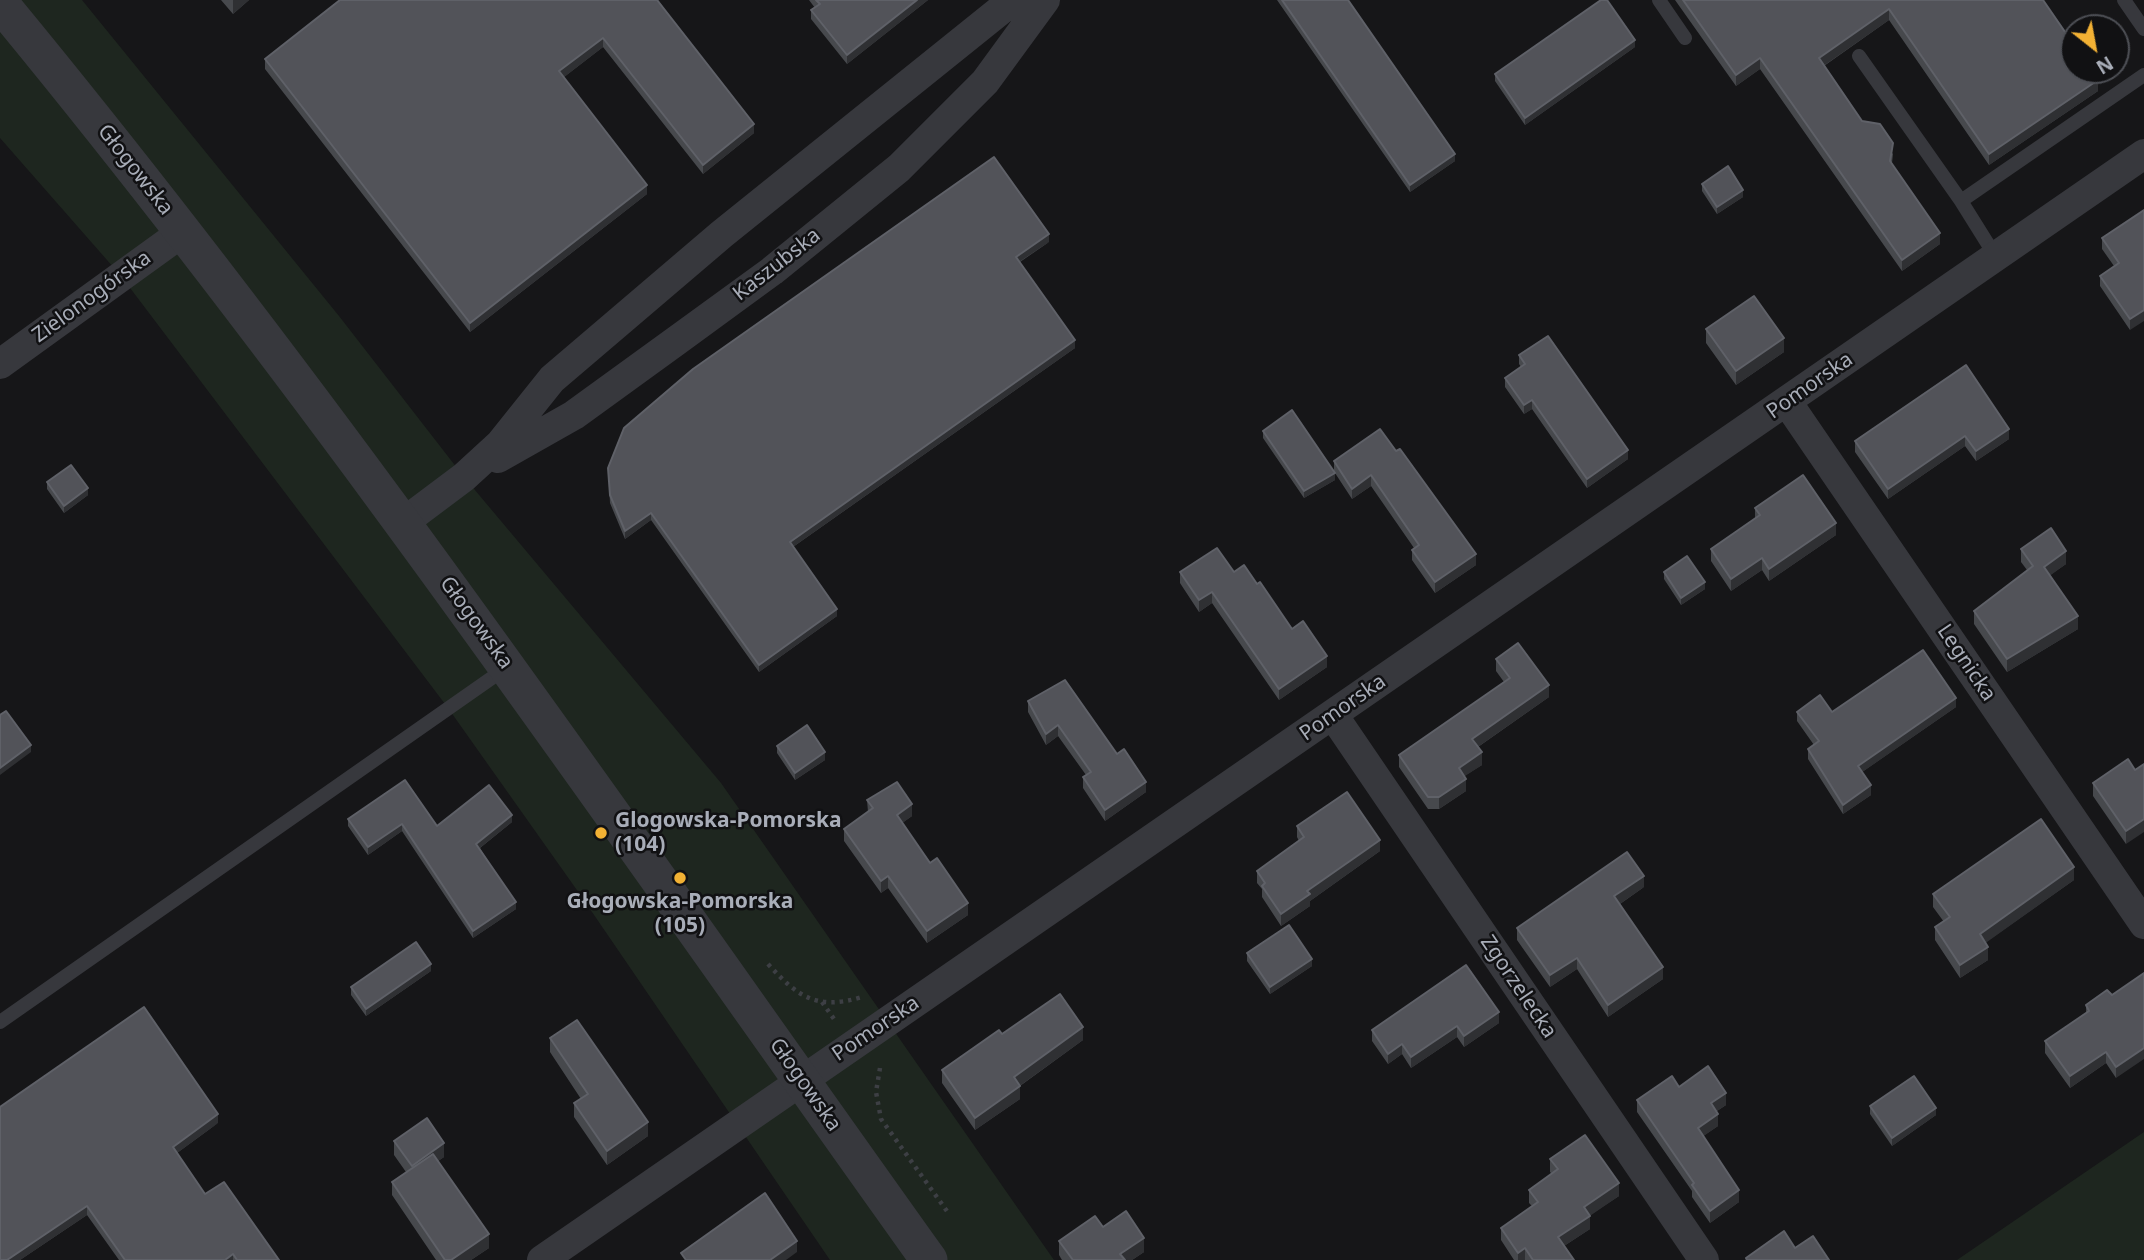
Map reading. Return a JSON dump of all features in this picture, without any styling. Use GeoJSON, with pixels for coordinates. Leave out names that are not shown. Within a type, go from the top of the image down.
{"type":"FeatureCollection","features":[{"type":"Feature","properties":{"kind":"street","name":"Kaszubska"},"geometry":{"type":"LineString","coordinates":[[404,522],[464,477],[500,444],[552,379],[732,226],[1013,0]]}},
{"type":"Feature","properties":{"kind":"street","name":"Kaszubska"},"geometry":{"type":"LineString","coordinates":[[464,477],[574,415],[772,271],[899,168],[985,82],[1045,0]]}},
{"type":"Feature","properties":{"kind":"street","name":"Głogowska"},"geometry":{"type":"LineString","coordinates":[[0,3],[184,231],[404,522],[929,1260]]}},
{"type":"Feature","properties":{"kind":"street","name":"Pomorska"},"geometry":{"type":"LineString","coordinates":[[542,1260],[2144,154]]}},
{"type":"Feature","properties":{"kind":"street","name":"Zielonogórska"},"geometry":{"type":"LineString","coordinates":[[0,364],[184,231]]}},
{"type":"Feature","properties":{"kind":"street","name":"Legnicka"},"geometry":{"type":"LineString","coordinates":[[1787,402],[2144,924]]}},
{"type":"Feature","properties":{"kind":"street","name":"Zgorzelecka"},"geometry":{"type":"LineString","coordinates":[[1332,715],[1704,1260]]}},
{"type":"Feature","properties":{"kind":"lane"},"geometry":{"type":"LineString","coordinates":[[1659,0],[1685,38]]}},
{"type":"Feature","properties":{"kind":"lane"},"geometry":{"type":"LineString","coordinates":[[2123,0],[2144,29]]}},
{"type":"Feature","properties":{"kind":"lane"},"geometry":{"type":"LineString","coordinates":[[1859,56],[1961,201],[1996,257]]}},
{"type":"Feature","properties":{"kind":"lane"},"geometry":{"type":"LineString","coordinates":[[1961,201],[2144,75]]}},
{"type":"Feature","properties":{"kind":"lane"},"geometry":{"type":"LineString","coordinates":[[0,1022],[507,667]]}},
{"type":"Feature","properties":{"kind":"shaded area"},"geometry":{"type":"Polygon","coordinates":[[[0,0],[82,0],[339,316],[464,477],[721,783],[1054,1260],[830,1260],[579,893],[448,708],[121,276],[0,138],[0,0]]]}},
{"type":"Feature","properties":{"kind":"shaded area"},"geometry":{"type":"Polygon","coordinates":[[[2144,1132],[2144,1260],[1957,1260],[2144,1132]]]}},
{"type":"Feature","properties":{"kind":"building"},"geometry":{"type":"Polygon","coordinates":[[[340,0],[657,0],[754,124],[703,165],[603,38],[559,71],[647,185],[470,323],[265,59],[340,0]]]}},
{"type":"Feature","properties":{"kind":"building"},"geometry":{"type":"Polygon","coordinates":[[[816,0],[917,0],[847,55],[811,10],[820,4],[816,0]]]}},
{"type":"Feature","properties":{"kind":"building"},"geometry":{"type":"Polygon","coordinates":[[[1282,0],[1348,0],[1455,154],[1410,185],[1282,0]]]}},
{"type":"Feature","properties":{"kind":"building"},"geometry":{"type":"Polygon","coordinates":[[[1601,0],[1607,0],[1635,40],[1525,118],[1495,74],[1601,0]]]}},
{"type":"Feature","properties":{"kind":"building"},"geometry":{"type":"Polygon","coordinates":[[[1683,0],[2043,0],[2060,25],[2060,84],[2092,84],[1989,154],[1889,9],[1819,58],[1862,121],[1880,124],[1893,143],[1890,161],[1940,233],[1902,260],[1760,58],[1736,75],[1683,0]]]}},
{"type":"Feature","properties":{"kind":"building"},"geometry":{"type":"Polygon","coordinates":[[[994,157],[1049,234],[1016,257],[1075,340],[790,542],[837,609],[759,665],[651,513],[625,531],[610,495],[608,468],[624,428],[693,369],[994,157]]]}},
{"type":"Feature","properties":{"kind":"building"},"geometry":{"type":"Polygon","coordinates":[[[1728,166],[1743,190],[1717,207],[1702,184],[1728,166]]]}},
{"type":"Feature","properties":{"kind":"building"},"geometry":{"type":"Polygon","coordinates":[[[2144,210],[2144,310],[2130,319],[2100,276],[2119,263],[2102,238],[2144,210]]]}},
{"type":"Feature","properties":{"kind":"building"},"geometry":{"type":"Polygon","coordinates":[[[1754,296],[1784,338],[1736,371],[1706,329],[1754,296]]]}},
{"type":"Feature","properties":{"kind":"building"},"geometry":{"type":"Polygon","coordinates":[[[1548,336],[1628,450],[1587,479],[1532,400],[1524,405],[1505,378],[1525,364],[1519,355],[1548,336]]]}},
{"type":"Feature","properties":{"kind":"building"},"geometry":{"type":"Polygon","coordinates":[[[1966,365],[2009,429],[1976,451],[1965,436],[1888,489],[1855,441],[1966,365]]]}},
{"type":"Feature","properties":{"kind":"building"},"geometry":{"type":"Polygon","coordinates":[[[1292,410],[1335,473],[1304,491],[1263,431],[1292,410]]]}},
{"type":"Feature","properties":{"kind":"building"},"geometry":{"type":"Polygon","coordinates":[[[1380,429],[1396,451],[1400,449],[1476,554],[1435,582],[1412,550],[1419,545],[1371,475],[1352,489],[1334,461],[1380,429]]]}},
{"type":"Feature","properties":{"kind":"building"},"geometry":{"type":"Polygon","coordinates":[[[71,465],[88,488],[64,506],[47,482],[71,465]]]}},
{"type":"Feature","properties":{"kind":"building"},"geometry":{"type":"Polygon","coordinates":[[[1803,475],[1836,523],[1769,569],[1762,558],[1731,579],[1711,549],[1760,515],[1755,508],[1803,475]]]}},
{"type":"Feature","properties":{"kind":"building"},"geometry":{"type":"Polygon","coordinates":[[[2051,528],[2066,551],[2044,567],[2078,616],[2007,659],[1974,611],[2033,566],[2021,549],[2051,528]]]}},
{"type":"Feature","properties":{"kind":"building"},"geometry":{"type":"Polygon","coordinates":[[[1217,548],[1234,572],[1244,565],[1257,584],[1260,582],[1292,629],[1303,621],[1327,656],[1279,689],[1212,592],[1199,600],[1180,572],[1217,548]]]}},
{"type":"Feature","properties":{"kind":"building"},"geometry":{"type":"Polygon","coordinates":[[[1687,556],[1705,582],[1681,598],[1664,572],[1687,556]]]}},
{"type":"Feature","properties":{"kind":"building"},"geometry":{"type":"Polygon","coordinates":[[[1518,643],[1549,685],[1472,739],[1482,752],[1459,768],[1466,779],[1439,797],[1428,797],[1399,755],[1510,678],[1496,659],[1518,643]]]}},
{"type":"Feature","properties":{"kind":"building"},"geometry":{"type":"Polygon","coordinates":[[[1923,650],[1956,698],[1858,766],[1871,785],[1843,805],[1808,749],[1819,741],[1797,712],[1820,695],[1832,712],[1923,650]]]}},
{"type":"Feature","properties":{"kind":"building"},"geometry":{"type":"Polygon","coordinates":[[[1065,680],[1117,754],[1124,749],[1146,782],[1105,810],[1083,777],[1091,772],[1058,725],[1046,734],[1028,701],[1065,680]]]}},
{"type":"Feature","properties":{"kind":"building"},"geometry":{"type":"Polygon","coordinates":[[[6,711],[31,745],[0,768],[0,715],[6,711]]]}},
{"type":"Feature","properties":{"kind":"building"},"geometry":{"type":"Polygon","coordinates":[[[807,725],[825,752],[795,773],[777,746],[807,725]]]}},
{"type":"Feature","properties":{"kind":"building"},"geometry":{"type":"Polygon","coordinates":[[[2128,759],[2135,770],[2144,764],[2144,819],[2126,831],[2093,783],[2128,759]]]}},
{"type":"Feature","properties":{"kind":"building"},"geometry":{"type":"Polygon","coordinates":[[[405,780],[437,826],[489,785],[512,815],[476,844],[516,902],[473,931],[402,824],[368,847],[348,819],[405,780]]]}},
{"type":"Feature","properties":{"kind":"building"},"geometry":{"type":"Polygon","coordinates":[[[897,782],[912,804],[897,815],[930,863],[937,858],[968,903],[927,931],[888,876],[881,881],[844,829],[873,808],[867,800],[897,782]]]}},
{"type":"Feature","properties":{"kind":"building"},"geometry":{"type":"Polygon","coordinates":[[[1347,792],[1380,840],[1307,891],[1310,894],[1281,914],[1262,886],[1265,883],[1257,871],[1304,837],[1297,826],[1347,792]]]}},
{"type":"Feature","properties":{"kind":"building"},"geometry":{"type":"Polygon","coordinates":[[[2041,819],[2074,867],[1980,934],[1988,947],[1960,965],[1935,927],[1950,917],[1933,894],[2041,819]]]}},
{"type":"Feature","properties":{"kind":"building"},"geometry":{"type":"Polygon","coordinates":[[[1627,852],[1644,876],[1614,896],[1663,967],[1608,1005],[1577,958],[1550,975],[1517,928],[1627,852]]]}},
{"type":"Feature","properties":{"kind":"building"},"geometry":{"type":"Polygon","coordinates":[[[1289,925],[1312,959],[1270,987],[1247,953],[1289,925]]]}},
{"type":"Feature","properties":{"kind":"building"},"geometry":{"type":"Polygon","coordinates":[[[416,942],[431,964],[366,1009],[351,987],[416,942]]]}},
{"type":"Feature","properties":{"kind":"building"},"geometry":{"type":"Polygon","coordinates":[[[1466,965],[1499,1012],[1464,1036],[1457,1026],[1411,1057],[1402,1044],[1388,1054],[1372,1030],[1466,965]]]}},
{"type":"Feature","properties":{"kind":"building"},"geometry":{"type":"Polygon","coordinates":[[[2144,973],[2144,1048],[2116,1067],[2106,1052],[2070,1076],[2045,1041],[2089,1011],[2086,1005],[2107,990],[2112,995],[2144,973]]]}},
{"type":"Feature","properties":{"kind":"building"},"geometry":{"type":"Polygon","coordinates":[[[1060,994],[1083,1027],[1014,1077],[1020,1086],[975,1118],[942,1070],[999,1030],[1002,1034],[1060,994]]]}},
{"type":"Feature","properties":{"kind":"building"},"geometry":{"type":"Polygon","coordinates":[[[144,1007],[218,1114],[173,1147],[205,1194],[224,1182],[279,1260],[237,1260],[233,1254],[225,1260],[125,1260],[87,1206],[7,1260],[0,1260],[0,1107],[144,1007]]]}},
{"type":"Feature","properties":{"kind":"building"},"geometry":{"type":"Polygon","coordinates":[[[577,1020],[648,1122],[607,1151],[574,1103],[588,1094],[550,1038],[577,1020]]]}},
{"type":"Feature","properties":{"kind":"building"},"geometry":{"type":"Polygon","coordinates":[[[1708,1066],[1726,1093],[1711,1103],[1718,1114],[1698,1128],[1739,1190],[1710,1211],[1637,1100],[1672,1076],[1679,1087],[1708,1066]]]}},
{"type":"Feature","properties":{"kind":"building"},"geometry":{"type":"Polygon","coordinates":[[[1914,1076],[1936,1108],[1892,1138],[1870,1106],[1914,1076]]]}},
{"type":"Feature","properties":{"kind":"building"},"geometry":{"type":"Polygon","coordinates":[[[427,1118],[444,1143],[412,1166],[394,1141],[427,1118]]]}},
{"type":"Feature","properties":{"kind":"building"},"geometry":{"type":"Polygon","coordinates":[[[1585,1135],[1619,1183],[1584,1207],[1590,1216],[1558,1237],[1574,1260],[1533,1260],[1525,1248],[1518,1253],[1501,1228],[1538,1202],[1529,1190],[1558,1169],[1550,1159],[1585,1135]]]}},
{"type":"Feature","properties":{"kind":"building"},"geometry":{"type":"Polygon","coordinates":[[[433,1154],[489,1234],[451,1260],[445,1260],[392,1182],[433,1154]]]}},
{"type":"Feature","properties":{"kind":"building"},"geometry":{"type":"Polygon","coordinates":[[[765,1193],[797,1241],[770,1260],[686,1260],[681,1253],[765,1193]]]}},
{"type":"Feature","properties":{"kind":"building"},"geometry":{"type":"Polygon","coordinates":[[[1126,1211],[1144,1238],[1120,1254],[1125,1260],[1073,1260],[1059,1241],[1095,1216],[1103,1227],[1126,1211]]]}},
{"type":"Feature","properties":{"kind":"building"},"geometry":{"type":"Polygon","coordinates":[[[1784,1231],[1795,1248],[1813,1236],[1829,1260],[1747,1260],[1746,1258],[1784,1231]]]}},
{"type":"Feature","properties":{"kind":"place","name":"Glogowska-Pomorska (104)"},"geometry":{"type":"Point","coordinates":[601,833]}},
{"type":"Feature","properties":{"kind":"place","name":"Głogowska-Pomorska (105)"},"geometry":{"type":"Point","coordinates":[680,878]}}]}
